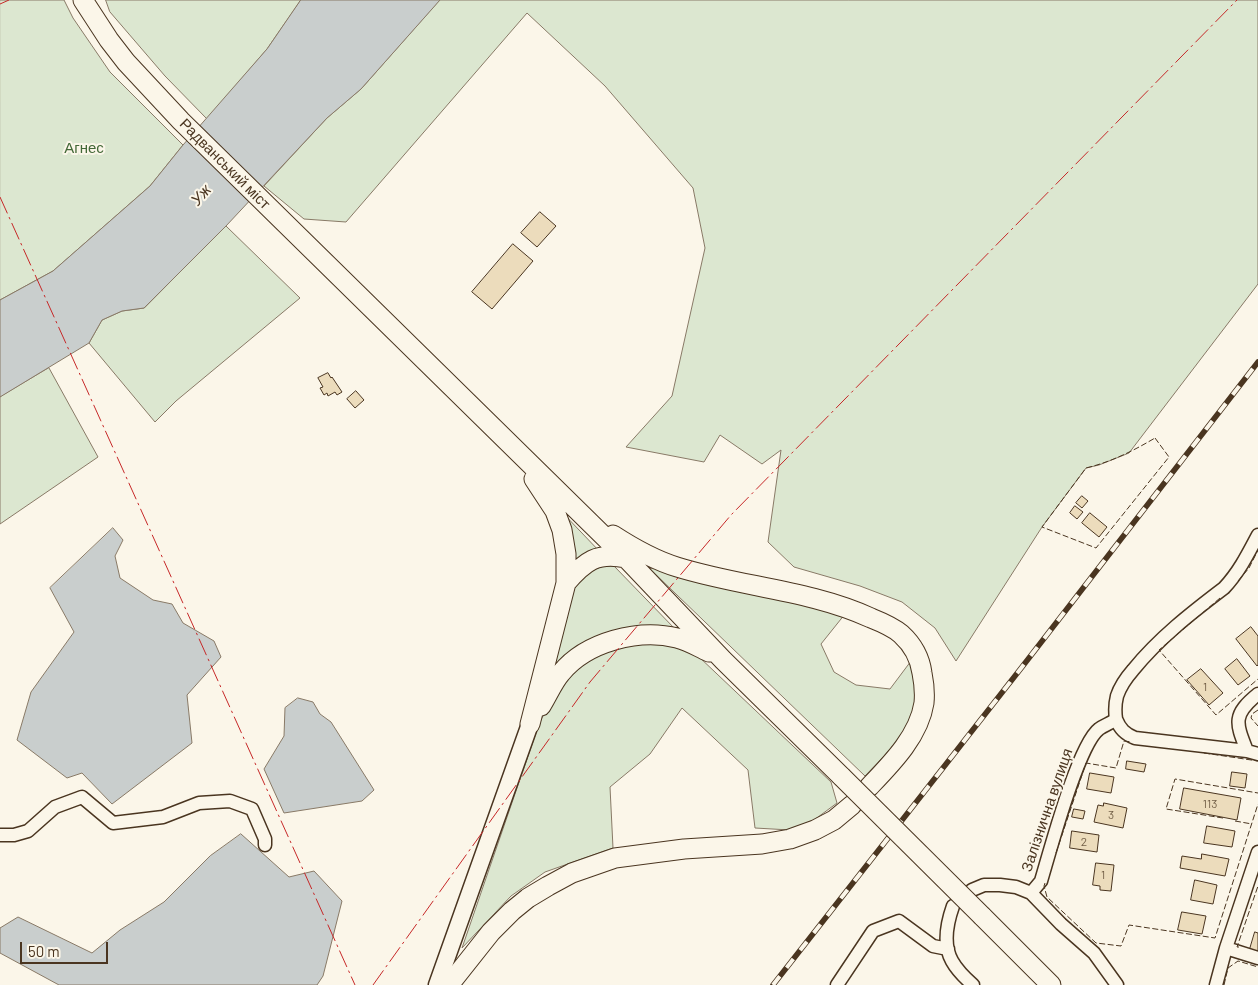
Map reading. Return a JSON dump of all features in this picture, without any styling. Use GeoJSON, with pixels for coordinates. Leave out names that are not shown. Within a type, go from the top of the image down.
{"type":"FeatureCollection","features":[{"type":"Feature","properties":{"kind":"highway","name":"Радванський міст"},"geometry":{"type":"LineString","coordinates":[[83,0],[109,40],[156,95],[516,450]]}},
{"type":"Feature","properties":{"kind":"highway"},"geometry":{"type":"LineString","coordinates":[[516,450],[626,558],[723,660],[1051,985]]}},
{"type":"Feature","properties":{"kind":"highway"},"geometry":{"type":"LineString","coordinates":[[516,450],[555,512],[562,530],[566,583],[530,724]]}},
{"type":"Feature","properties":{"kind":"highway"},"geometry":{"type":"LineString","coordinates":[[586,519],[650,556],[676,567],[823,600],[882,622],[900,633],[914,649],[921,666],[924,683],[924,702],[914,732],[869,788]]}},
{"type":"Feature","properties":{"kind":"highway"},"geometry":{"type":"LineString","coordinates":[[566,583],[587,562],[611,555],[626,558]]}},
{"type":"Feature","properties":{"kind":"highway"},"geometry":{"type":"LineString","coordinates":[[530,724],[561,673],[578,657],[608,642],[631,636],[657,635],[675,637],[689,642],[723,660]]}},
{"type":"Feature","properties":{"kind":"highway"},"geometry":{"type":"LineString","coordinates":[[449,985],[491,932],[512,911],[528,898],[572,873],[615,858],[684,849],[762,844],[790,838],[816,830],[834,820],[852,806]]}},
{"type":"Feature","properties":{"kind":"main road"},"geometry":{"type":"LineString","coordinates":[[437,985],[530,724]]}},
{"type":"Feature","properties":{"kind":"street"},"geometry":{"type":"LineString","coordinates":[[1252,753],[1135,738],[1123,731],[1116,719],[1115,708],[1122,684],[1139,662],[1167,632],[1224,588],[1244,561],[1258,534]]}},
{"type":"Feature","properties":{"kind":"street"},"geometry":{"type":"LineString","coordinates":[[1252,753],[1238,730],[1238,724],[1239,717],[1250,700],[1258,694]]}},
{"type":"Feature","properties":{"kind":"street","name":"Залізнична вулиця"},"geometry":{"type":"LineString","coordinates":[[1031,893],[1041,880],[1070,787],[1085,748],[1099,729],[1109,725],[1116,719]]}},
{"type":"Feature","properties":{"kind":"street"},"geometry":{"type":"LineString","coordinates":[[0,835],[14,835],[28,831],[55,807],[82,797],[113,824],[163,817],[199,803],[230,800],[252,809],[265,838],[266,845]]}},
{"type":"Feature","properties":{"kind":"street"},"geometry":{"type":"LineString","coordinates":[[1216,985],[1226,948],[1258,852]]}},
{"type":"Feature","properties":{"kind":"street"},"geometry":{"type":"LineString","coordinates":[[972,890],[984,885],[1000,885],[1016,887],[1031,893],[1061,924],[1094,953],[1117,985]]}},
{"type":"Feature","properties":{"kind":"street"},"geometry":{"type":"LineString","coordinates":[[954,906],[948,926],[948,949],[951,960],[960,973],[973,985]]}},
{"type":"Feature","properties":{"kind":"street"},"geometry":{"type":"LineString","coordinates":[[837,985],[873,931],[899,921],[933,946],[948,949]]}},
{"type":"Feature","properties":{"kind":"street"},"geometry":{"type":"LineString","coordinates":[[1226,948],[1258,958]]}},
{"type":"Feature","properties":{"kind":"green space","name":"Агнес"},"geometry":{"type":"Polygon","coordinates":[[[0,0],[64,0],[73,18],[110,72],[183,145],[150,186],[53,271],[0,300],[0,0]]]}},
{"type":"Feature","properties":{"kind":"green space"},"geometry":{"type":"Polygon","coordinates":[[[106,0],[301,0],[267,49],[207,119],[165,76],[110,12],[106,0]]]}},
{"type":"Feature","properties":{"kind":"green space"},"geometry":{"type":"Polygon","coordinates":[[[440,0],[1258,0],[1258,284],[1129,453],[1086,468],[1042,527],[956,661],[935,628],[902,602],[860,586],[794,567],[768,542],[781,450],[762,464],[720,435],[704,462],[626,447],[672,396],[705,248],[693,188],[605,86],[527,13],[346,222],[304,219],[264,186],[327,118],[361,89],[440,0]]]}},
{"type":"Feature","properties":{"kind":"green space"},"geometry":{"type":"Polygon","coordinates":[[[226,226],[300,298],[176,401],[155,422],[89,343],[102,320],[122,311],[144,308],[226,226]]]}},
{"type":"Feature","properties":{"kind":"green space"},"geometry":{"type":"Polygon","coordinates":[[[49,368],[98,457],[0,524],[0,397],[49,368]]]}},
{"type":"Feature","properties":{"kind":"green space"},"geometry":{"type":"Polygon","coordinates":[[[560,510],[601,553],[571,569],[560,510]]]}},
{"type":"Feature","properties":{"kind":"green space"},"geometry":{"type":"Polygon","coordinates":[[[604,566],[614,566],[676,630],[667,630],[553,671],[572,593],[585,575],[604,566]]]}},
{"type":"Feature","properties":{"kind":"green space"},"geometry":{"type":"Polygon","coordinates":[[[653,568],[845,614],[821,644],[834,672],[856,685],[890,689],[911,661],[917,692],[912,716],[899,738],[865,776],[650,569],[653,568]]]}},
{"type":"Feature","properties":{"kind":"green space"},"geometry":{"type":"Polygon","coordinates":[[[674,642],[697,655],[831,782],[837,803],[814,820],[790,830],[755,828],[748,770],[682,708],[650,754],[610,787],[613,848],[545,872],[511,896],[462,948],[539,724],[556,689],[574,667],[615,644],[674,642]]]}},
{"type":"Feature","properties":{"kind":"water","name":"Уж"},"geometry":{"type":"Polygon","coordinates":[[[301,0],[440,0],[361,89],[327,118],[226,226],[144,308],[122,311],[102,320],[89,343],[0,397],[0,300],[53,271],[150,186],[183,145],[267,49],[301,0]]]}},
{"type":"Feature","properties":{"kind":"water"},"geometry":{"type":"Polygon","coordinates":[[[113,528],[123,540],[115,556],[120,578],[153,600],[172,604],[183,623],[214,641],[221,657],[187,695],[192,743],[112,804],[82,773],[67,778],[17,740],[31,692],[74,632],[50,588],[113,528]]]}},
{"type":"Feature","properties":{"kind":"water"},"geometry":{"type":"Polygon","coordinates":[[[298,698],[313,702],[320,714],[331,722],[374,790],[362,801],[284,813],[264,769],[284,736],[285,708],[298,698]]]}},
{"type":"Feature","properties":{"kind":"water"},"geometry":{"type":"Polygon","coordinates":[[[241,834],[289,877],[314,871],[342,901],[323,976],[317,985],[59,985],[0,953],[0,928],[18,917],[92,953],[120,930],[164,902],[210,856],[241,834]]]}},
{"type":"Feature","properties":{"kind":"building"},"geometry":{"type":"Polygon","coordinates":[[[540,212],[556,226],[537,247],[521,233],[540,212]]]}},
{"type":"Feature","properties":{"kind":"building"},"geometry":{"type":"Polygon","coordinates":[[[513,244],[533,261],[492,309],[472,292],[513,244]]]}},
{"type":"Feature","properties":{"kind":"building"},"geometry":{"type":"Polygon","coordinates":[[[328,373],[342,392],[337,395],[335,392],[328,396],[327,393],[324,395],[320,388],[323,387],[318,378],[328,373]]]}},
{"type":"Feature","properties":{"kind":"building"},"geometry":{"type":"Polygon","coordinates":[[[356,391],[364,400],[355,408],[347,399],[356,391]]]}},
{"type":"Feature","properties":{"kind":"building"},"geometry":{"type":"Polygon","coordinates":[[[1082,496],[1088,501],[1082,508],[1076,503],[1082,496]]]}},
{"type":"Feature","properties":{"kind":"building"},"geometry":{"type":"Polygon","coordinates":[[[1075,506],[1083,512],[1077,519],[1070,513],[1075,506]]]}},
{"type":"Feature","properties":{"kind":"building"},"geometry":{"type":"Polygon","coordinates":[[[1090,513],[1107,527],[1099,537],[1082,523],[1090,513]]]}},
{"type":"Feature","properties":{"kind":"building"},"geometry":{"type":"Polygon","coordinates":[[[1251,627],[1258,636],[1257,666],[1236,639],[1251,627]]]}},
{"type":"Feature","properties":{"kind":"building"},"geometry":{"type":"Polygon","coordinates":[[[1237,659],[1250,676],[1238,685],[1225,669],[1237,659]]]}},
{"type":"Feature","properties":{"kind":"building"},"geometry":{"type":"Polygon","coordinates":[[[1201,669],[1223,693],[1209,705],[1187,680],[1201,669]]]}},
{"type":"Feature","properties":{"kind":"building"},"geometry":{"type":"Polygon","coordinates":[[[1127,761],[1146,764],[1144,772],[1126,769],[1127,761]]]}},
{"type":"Feature","properties":{"kind":"building"},"geometry":{"type":"Polygon","coordinates":[[[1232,772],[1247,774],[1245,788],[1230,786],[1232,772]]]}},
{"type":"Feature","properties":{"kind":"building"},"geometry":{"type":"Polygon","coordinates":[[[1090,773],[1114,777],[1111,793],[1087,789],[1090,773]]]}},
{"type":"Feature","properties":{"kind":"building"},"geometry":{"type":"Polygon","coordinates":[[[1184,788],[1241,798],[1237,820],[1180,809],[1184,788]]]}},
{"type":"Feature","properties":{"kind":"building"},"geometry":{"type":"Polygon","coordinates":[[[1104,803],[1127,808],[1123,828],[1094,822],[1098,805],[1103,806],[1104,803]]]}},
{"type":"Feature","properties":{"kind":"building"},"geometry":{"type":"Polygon","coordinates":[[[1074,809],[1085,811],[1083,819],[1072,817],[1074,809]]]}},
{"type":"Feature","properties":{"kind":"building"},"geometry":{"type":"Polygon","coordinates":[[[1207,826],[1235,831],[1232,847],[1204,843],[1207,826]]]}},
{"type":"Feature","properties":{"kind":"building"},"geometry":{"type":"Polygon","coordinates":[[[1072,831],[1099,835],[1097,852],[1070,848],[1072,831]]]}},
{"type":"Feature","properties":{"kind":"building"},"geometry":{"type":"Polygon","coordinates":[[[1202,854],[1229,859],[1225,876],[1180,868],[1182,856],[1201,859],[1202,854]]]}},
{"type":"Feature","properties":{"kind":"building"},"geometry":{"type":"Polygon","coordinates":[[[1096,863],[1114,865],[1111,891],[1100,890],[1100,886],[1093,885],[1096,863]]]}},
{"type":"Feature","properties":{"kind":"building"},"geometry":{"type":"Polygon","coordinates":[[[1195,880],[1217,885],[1213,904],[1191,900],[1195,880]]]}},
{"type":"Feature","properties":{"kind":"building"},"geometry":{"type":"Polygon","coordinates":[[[1182,912],[1206,916],[1202,934],[1178,930],[1182,912]]]}},
{"type":"Feature","properties":{"kind":"building"},"geometry":{"type":"Polygon","coordinates":[[[1255,932],[1258,933],[1258,952],[1250,949],[1255,932]]]}},
{"type":"Feature","properties":{"kind":"railway"},"geometry":{"type":"LineString","coordinates":[[773,985],[1258,362]]}},
{"type":"Feature","properties":{"kind":"fence"},"geometry":{"type":"LineString","coordinates":[[1155,438],[1169,457],[1096,548],[1042,527],[1086,468],[1122,456],[1155,438]]}},
{"type":"Feature","properties":{"kind":"fence"},"geometry":{"type":"LineString","coordinates":[[1238,581],[1249,568],[1258,550]]}},
{"type":"Feature","properties":{"kind":"fence"},"geometry":{"type":"LineString","coordinates":[[1220,598],[1159,650],[1216,715],[1258,679]]}},
{"type":"Feature","properties":{"kind":"fence"},"geometry":{"type":"LineString","coordinates":[[1258,710],[1252,714],[1251,718],[1258,726]]}},
{"type":"Feature","properties":{"kind":"fence"},"geometry":{"type":"LineString","coordinates":[[1056,853],[1086,763],[1116,768],[1124,741],[1132,742]]}},
{"type":"Feature","properties":{"kind":"fence"},"geometry":{"type":"LineString","coordinates":[[1204,753],[1258,761]]}},
{"type":"Feature","properties":{"kind":"fence"},"geometry":{"type":"LineString","coordinates":[[1223,818],[1166,809],[1175,779],[1258,793]]}},
{"type":"Feature","properties":{"kind":"fence"},"geometry":{"type":"LineString","coordinates":[[1045,883],[1047,897],[1096,943],[1121,946],[1129,925],[1215,938],[1258,804]]}},
{"type":"Feature","properties":{"kind":"fence"},"geometry":{"type":"LineString","coordinates":[[1235,821],[1252,824]]}},
{"type":"Feature","properties":{"kind":"fence"},"geometry":{"type":"LineString","coordinates":[[1239,947],[1237,947],[1258,886]]}},
{"type":"Feature","properties":{"kind":"fence"},"geometry":{"type":"LineString","coordinates":[[1224,985],[1228,968],[1238,961],[1258,967]]}},
{"type":"Feature","properties":{"kind":"power"},"geometry":{"type":"LineString","coordinates":[[0,4],[9,0]]}},
{"type":"Feature","properties":{"kind":"power"},"geometry":{"type":"LineString","coordinates":[[373,985],[590,682],[731,515],[1237,0]]}},
{"type":"Feature","properties":{"kind":"power"},"geometry":{"type":"LineString","coordinates":[[0,197],[355,985]]}}]}
